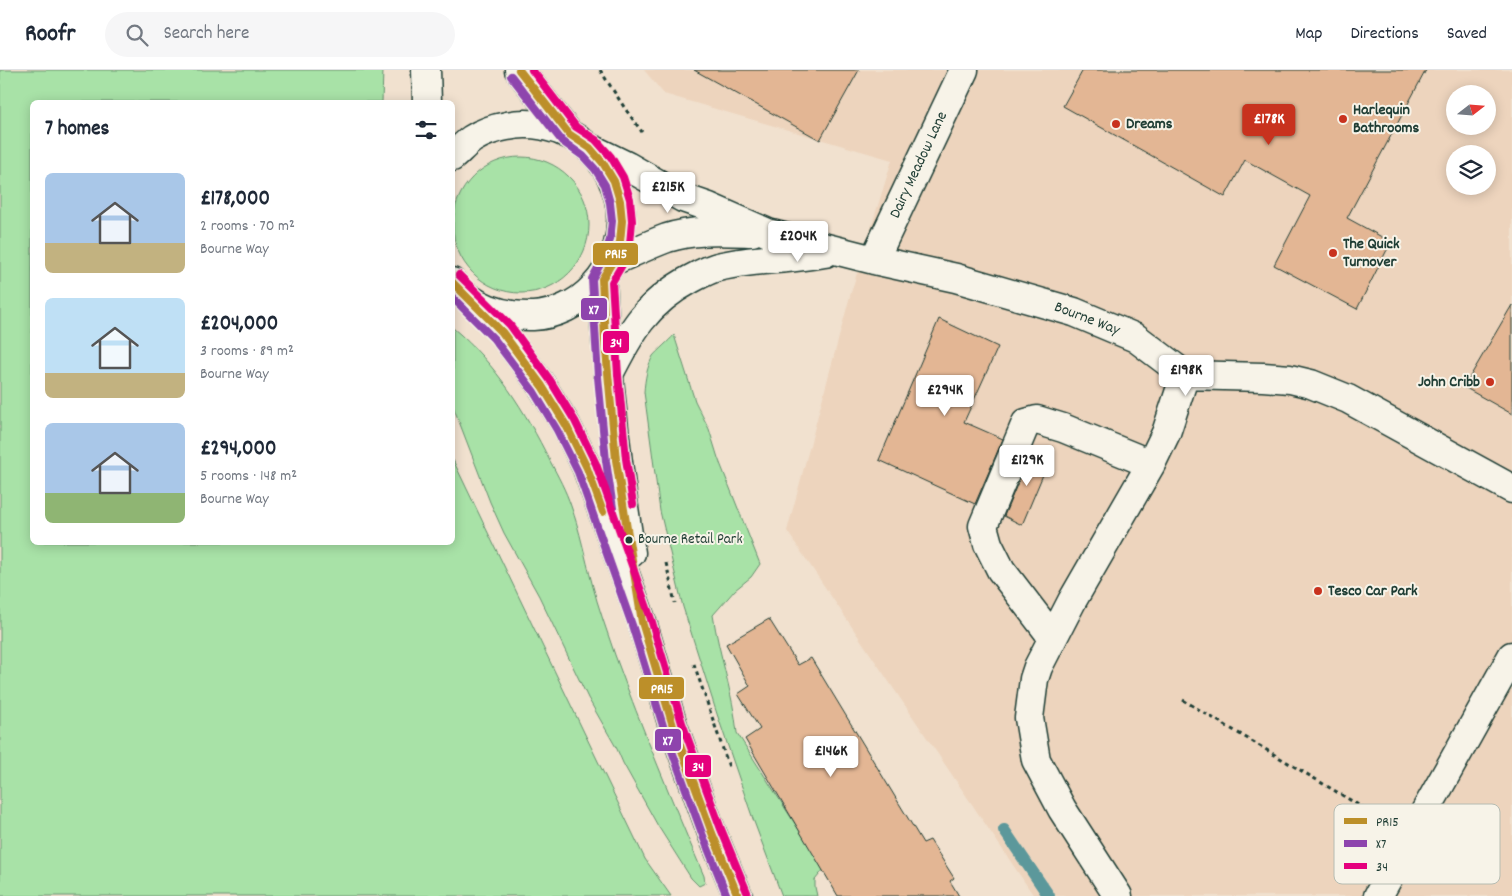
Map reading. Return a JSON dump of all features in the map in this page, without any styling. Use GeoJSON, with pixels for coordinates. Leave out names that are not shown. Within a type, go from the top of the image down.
{"type":"FeatureCollection","features":[{"type":"Feature","properties":{"kind":"main road"},"geometry":{"type":"LineString","coordinates":[[426,70],[427,100]]}},
{"type":"Feature","properties":{"kind":"main road"},"geometry":{"type":"LineString","coordinates":[[473,301],[495,312],[518,316],[542,315],[565,308],[586,296],[608,270],[620,242],[622,222],[620,201],[614,181],[603,163],[579,141],[519,70]]}},
{"type":"Feature","properties":{"kind":"main road","name":"Dairy Meadow Lane"},"geometry":{"type":"LineString","coordinates":[[874,260],[964,70]]}},
{"type":"Feature","properties":{"kind":"main road","name":"Bourne Way"},"geometry":{"type":"LineString","coordinates":[[455,154],[472,139],[494,128],[520,123],[545,125],[627,166],[683,198],[709,207],[768,233],[874,260],[956,278],[1074,312],[1136,338],[1185,376]]}},
{"type":"Feature","properties":{"kind":"main road","name":"Bourne Way"},"geometry":{"type":"LineString","coordinates":[[608,270],[667,238],[688,233],[714,231],[768,233]]}},
{"type":"Feature","properties":{"kind":"main road","name":"Bourne Way"},"geometry":{"type":"LineString","coordinates":[[608,376],[624,344],[643,316],[664,295],[699,274],[720,266],[839,251]]}},
{"type":"Feature","properties":{"kind":"main road"},"geometry":{"type":"LineString","coordinates":[[608,270],[608,376],[616,460],[642,622]]}},
{"type":"Feature","properties":{"kind":"main road"},"geometry":{"type":"LineString","coordinates":[[455,285],[473,301],[514,347],[542,386],[566,425],[587,468],[642,622],[658,679],[677,735],[712,833],[738,896]]}},
{"type":"Feature","properties":{"kind":"main road"},"geometry":{"type":"LineString","coordinates":[[1118,896],[1062,809],[1036,760],[1029,718],[1034,679],[1038,667],[1072,601],[1152,464],[1166,433],[1185,376],[1264,377],[1290,379],[1311,384],[1348,399],[1512,489]]}},
{"type":"Feature","properties":{"kind":"main road"},"geometry":{"type":"LineString","coordinates":[[1053,638],[1001,570],[993,556],[983,526],[1026,423],[1037,420],[1063,428],[1152,464]]}},
{"type":"Feature","properties":{"kind":"main road"},"geometry":{"type":"LineString","coordinates":[[1429,804],[1512,656]]}},
{"type":"Feature","properties":{"kind":"main road"},"geometry":{"type":"LineString","coordinates":[[1378,896],[1384,884]]}},
{"type":"Feature","properties":{"kind":"path"},"geometry":{"type":"LineString","coordinates":[[600,70],[644,134]]}},
{"type":"Feature","properties":{"kind":"path"},"geometry":{"type":"LineString","coordinates":[[666,561],[677,609]]}},
{"type":"Feature","properties":{"kind":"path"},"geometry":{"type":"LineString","coordinates":[[694,663],[729,769]]}},
{"type":"Feature","properties":{"kind":"path"},"geometry":{"type":"LineString","coordinates":[[1183,700],[1357,804]]}},
{"type":"Feature","properties":{"kind":"shaded area","name":"Bourne Retail Park"},"geometry":{"type":"Polygon","coordinates":[[[644,70],[1512,70],[1512,896],[1034,896],[787,531],[850,296],[892,160],[664,94],[644,70]]]}},
{"type":"Feature","properties":{"kind":"green space"},"geometry":{"type":"Polygon","coordinates":[[[0,70],[383,70],[382,100],[30,100],[30,545],[455,545],[455,464],[645,859],[671,896],[0,896],[0,70]]]}},
{"type":"Feature","properties":{"kind":"green space"},"geometry":{"type":"Polygon","coordinates":[[[508,158],[534,158],[559,168],[578,187],[588,212],[588,238],[578,263],[559,282],[534,292],[508,292],[483,282],[464,263],[455,241],[455,209],[464,187],[483,168],[508,158]]]}},
{"type":"Feature","properties":{"kind":"green space"},"geometry":{"type":"Polygon","coordinates":[[[455,330],[483,357],[509,390],[540,442],[569,500],[580,534],[597,601],[615,655],[669,794],[704,876],[705,883],[699,886],[691,878],[658,826],[588,698],[539,596],[504,533],[455,411],[455,330]]]}},
{"type":"Feature","properties":{"kind":"green space"},"geometry":{"type":"Polygon","coordinates":[[[674,335],[695,401],[709,429],[718,458],[760,564],[751,577],[735,590],[713,615],[737,733],[824,869],[815,880],[817,896],[782,896],[717,714],[683,607],[660,511],[644,392],[649,364],[653,356],[674,335]]]}},
{"type":"Feature","properties":{"kind":"building"},"geometry":{"type":"Polygon","coordinates":[[[694,70],[859,70],[820,140],[694,70]]]}},
{"type":"Feature","properties":{"kind":"building"},"geometry":{"type":"Polygon","coordinates":[[[1083,70],[1426,70],[1347,218],[1391,242],[1357,309],[1274,265],[1310,196],[1245,160],[1225,197],[1063,106],[1083,70]]]}},
{"type":"Feature","properties":{"kind":"building","name":"John Cribb"},"geometry":{"type":"Polygon","coordinates":[[[1512,305],[1512,414],[1464,387],[1512,305]]]}},
{"type":"Feature","properties":{"kind":"building"},"geometry":{"type":"Polygon","coordinates":[[[939,319],[998,347],[964,422],[1003,439],[975,504],[879,460],[939,319]]]}},
{"type":"Feature","properties":{"kind":"building"},"geometry":{"type":"Polygon","coordinates":[[[1031,451],[1050,458],[1022,525],[1004,516],[1031,451]]]}},
{"type":"Feature","properties":{"kind":"building"},"geometry":{"type":"Polygon","coordinates":[[[769,619],[798,665],[811,658],[923,843],[930,840],[954,878],[950,881],[959,896],[838,896],[745,739],[760,729],[738,694],[750,686],[726,644],[769,619]]]}},
{"type":"Feature","properties":{"kind":"waterway"},"geometry":{"type":"LineString","coordinates":[[1004,830],[1049,896]]}},
{"type":"Feature","properties":{"kind":"transit line","name":"PR15"},"geometry":{"type":"LineString","coordinates":[[519,70],[569,134],[590,148],[603,163],[614,181],[620,201],[622,221],[620,242],[613,261],[602,279],[605,340],[616,460],[642,622],[673,726],[712,833],[738,896]]}},
{"type":"Feature","properties":{"kind":"transit line","name":"34"},"geometry":{"type":"LineString","coordinates":[[532,70],[576,127],[596,140],[611,157],[623,177],[630,199],[632,221],[630,244],[622,265],[612,282],[618,375],[626,459],[633,504]]}},
{"type":"Feature","properties":{"kind":"transit line","name":"X7"},"geometry":{"type":"LineString","coordinates":[[511,76],[562,141],[583,156],[595,169],[605,185],[610,203],[612,221],[610,240],[604,257],[592,279],[598,377],[606,461],[613,508]]}},
{"type":"Feature","properties":{"kind":"transit line","name":"34"},"geometry":{"type":"LineString","coordinates":[[459,275],[510,325],[550,380],[575,421],[596,464],[651,619],[682,723],[721,829],[747,892]]}},
{"type":"Feature","properties":{"kind":"transit line","name":"PR15"},"geometry":{"type":"LineString","coordinates":[[455,285],[502,332],[542,386],[566,425],[587,468],[603,512]]}},
{"type":"Feature","properties":{"kind":"transit line","name":"X7"},"geometry":{"type":"LineString","coordinates":[[455,300],[494,339],[534,392],[557,430],[578,472],[632,625],[664,729],[727,896]]}},
{"type":"Feature","properties":{"kind":"place","name":"Harlequin Bathrooms"},"geometry":{"type":"Point","coordinates":[1343,119]}},
{"type":"Feature","properties":{"kind":"place","name":"Dreams"},"geometry":{"type":"Point","coordinates":[1116,124]}},
{"type":"Feature","properties":{"kind":"place","name":"The Quick Turnover"},"geometry":{"type":"Point","coordinates":[1333,253]}},
{"type":"Feature","properties":{"kind":"place","name":"John Cribb"},"geometry":{"type":"Point","coordinates":[1490,382]}},
{"type":"Feature","properties":{"kind":"place","name":"Bourne Retail Park"},"geometry":{"type":"Point","coordinates":[629,540]}},
{"type":"Feature","properties":{"kind":"place","name":"Tesco Car Park"},"geometry":{"type":"Point","coordinates":[1318,591]}}]}
